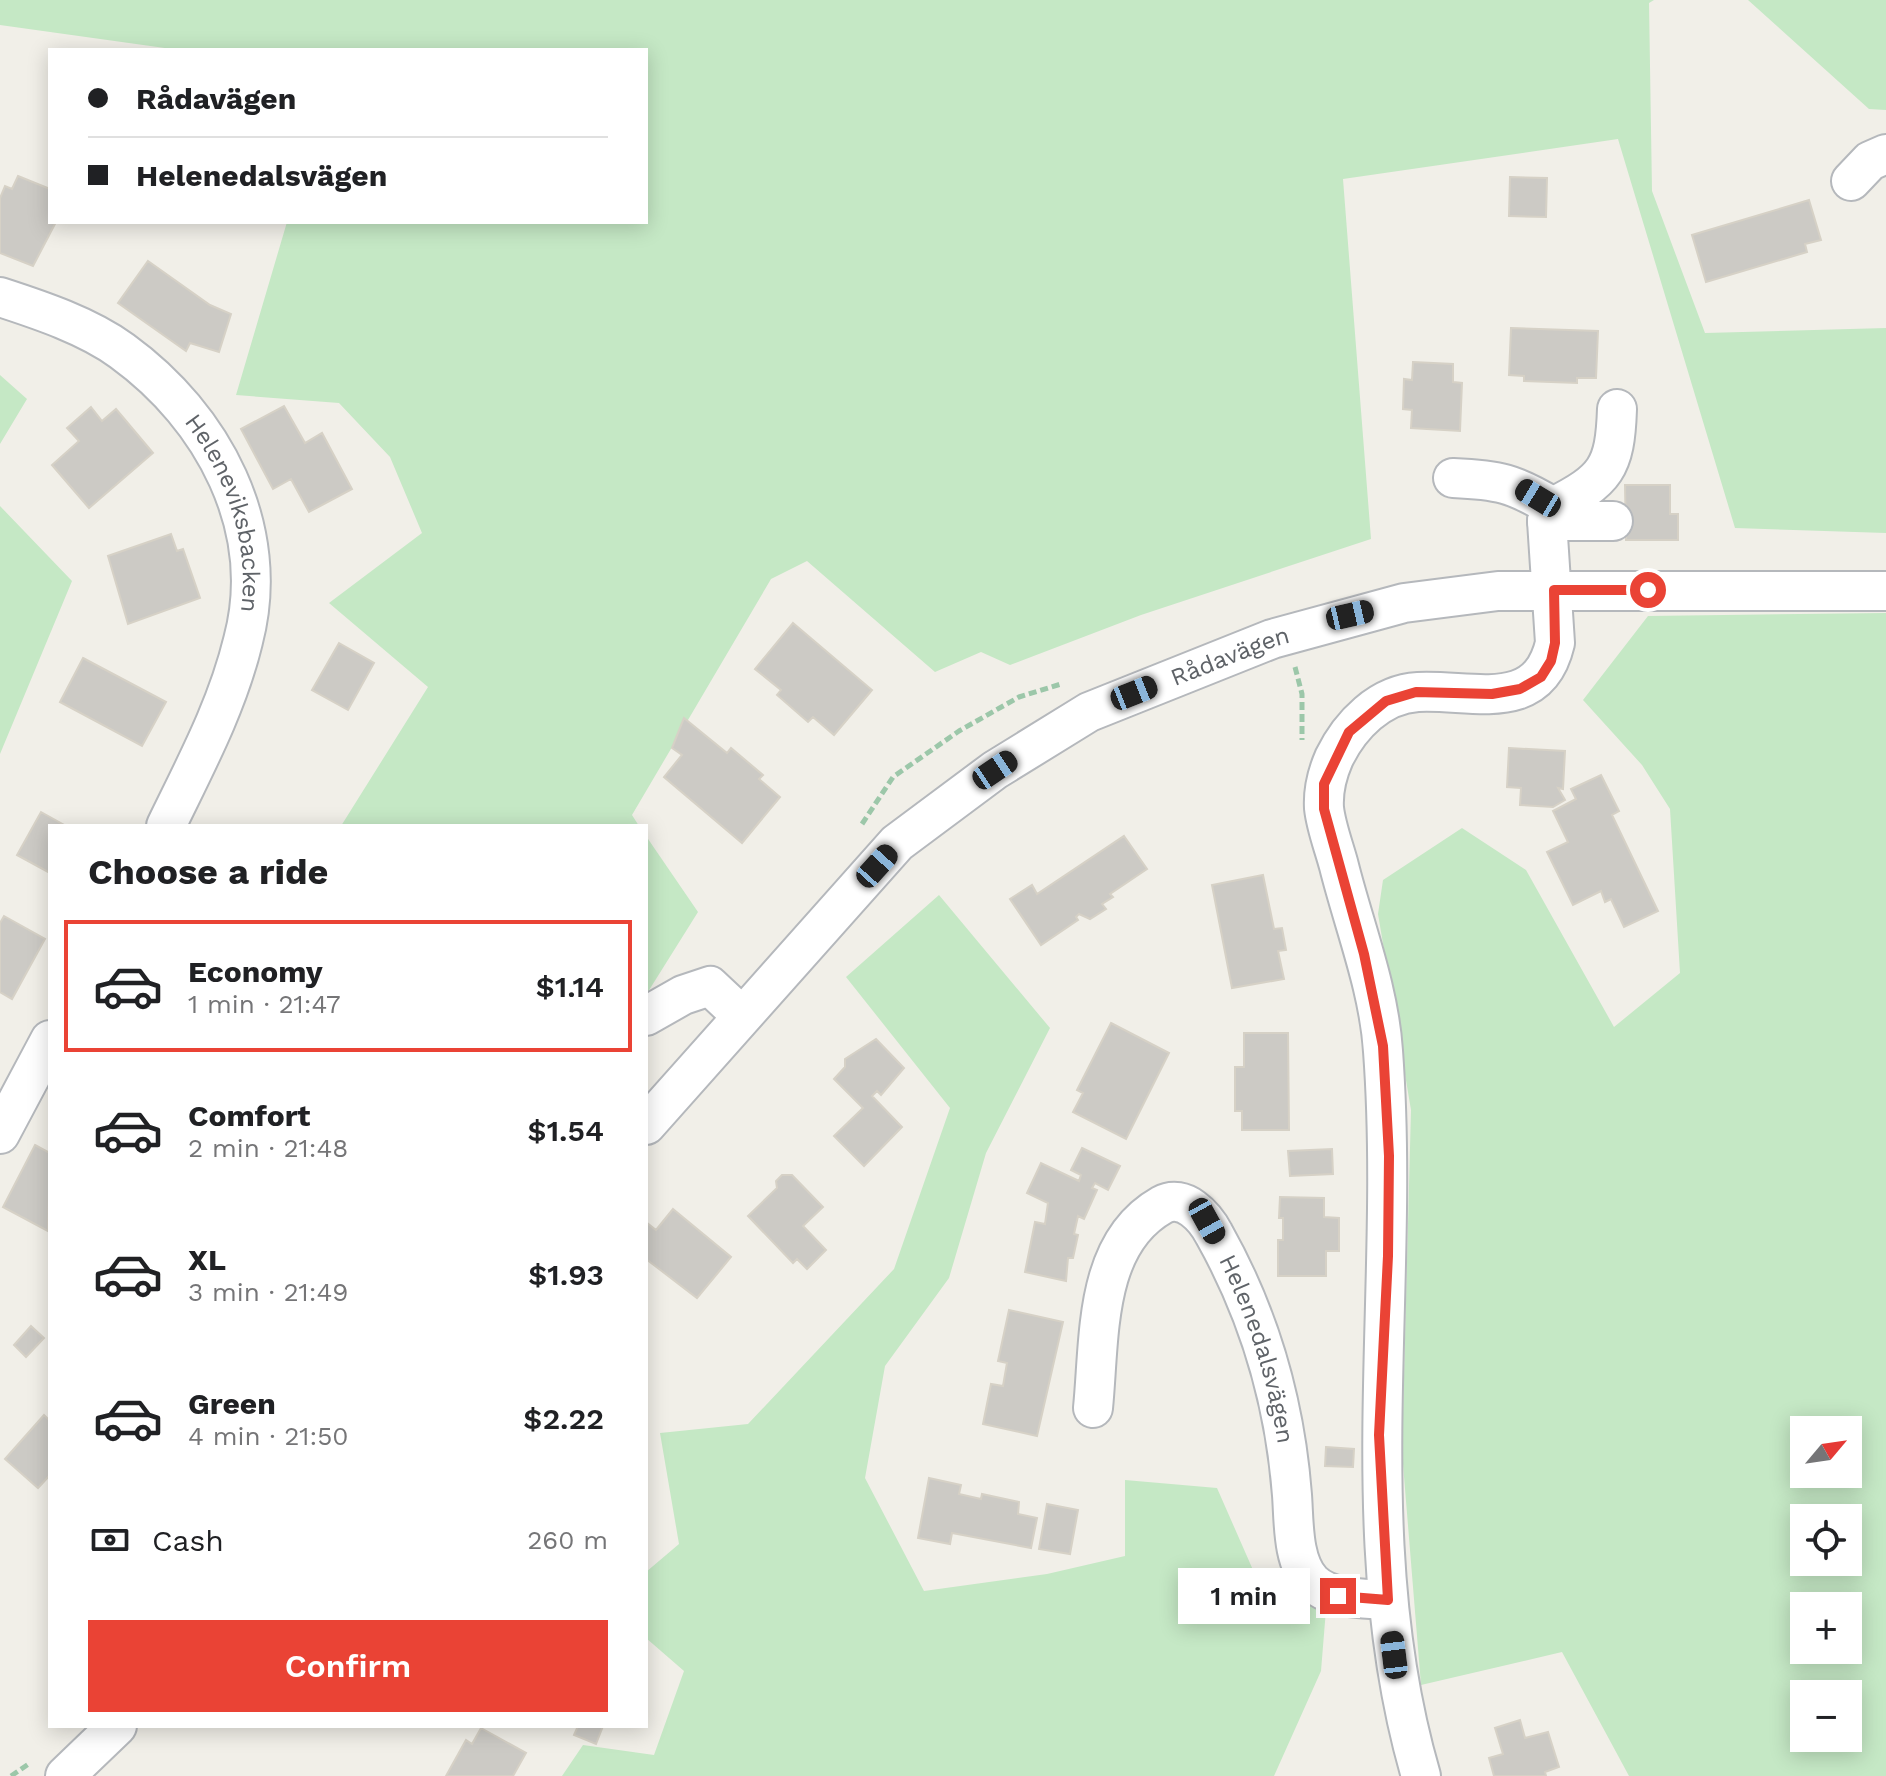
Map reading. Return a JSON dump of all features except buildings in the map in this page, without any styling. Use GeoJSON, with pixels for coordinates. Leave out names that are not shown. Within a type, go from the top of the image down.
{"type":"FeatureCollection","features":[{"type":"Feature","properties":{"kind":"street"},"geometry":{"type":"LineString","coordinates":[[1851,181],[1870,161],[1886,154]]}},
{"type":"Feature","properties":{"kind":"street","name":"Heleneviksbacken"},"geometry":{"type":"LineString","coordinates":[[0,297],[40,310],[121,350],[182,402],[214,445],[242,514],[251,579],[244,639],[221,714],[167,824]]}},
{"type":"Feature","properties":{"kind":"street"},"geometry":{"type":"LineString","coordinates":[[1550,514],[1606,471],[1615,448],[1617,409]]}},
{"type":"Feature","properties":{"kind":"street"},"geometry":{"type":"LineString","coordinates":[[1453,478],[1500,480],[1523,489],[1550,514],[1613,521]]}},
{"type":"Feature","properties":{"kind":"street"},"geometry":{"type":"LineString","coordinates":[[1421,1776],[1394,1655],[1379,1435],[1389,1170],[1383,1046],[1364,954],[1324,809],[1324,784],[1349,732],[1386,701],[1416,692],[1492,694],[1520,689],[1541,677],[1551,661],[1555,643],[1550,514]]}},
{"type":"Feature","properties":{"kind":"street","name":"Rådavägen"},"geometry":{"type":"LineString","coordinates":[[648,1123],[897,843],[995,770],[1089,712],[1245,648],[1350,615],[1447,597],[1554,590],[1886,591]]}},
{"type":"Feature","properties":{"kind":"street"},"geometry":{"type":"LineString","coordinates":[[648,1015],[683,995],[710,986],[742,1016]]}},
{"type":"Feature","properties":{"kind":"street"},"geometry":{"type":"LineString","coordinates":[[0,1134],[48,1044]]}},
{"type":"Feature","properties":{"kind":"street","name":"Helenedalsvägen"},"geometry":{"type":"LineString","coordinates":[[1093,1408],[1105,1287],[1125,1236],[1150,1212],[1168,1202],[1188,1204],[1207,1221],[1223,1249],[1266,1358],[1288,1446],[1298,1559],[1312,1583],[1338,1596],[1388,1600]]}},
{"type":"Feature","properties":{"kind":"street"},"geometry":{"type":"LineString","coordinates":[[65,1776],[115,1728]]}},
{"type":"Feature","properties":{"kind":"path"},"geometry":{"type":"LineString","coordinates":[[1294,664],[1302,694],[1301,758],[1324,784]]}},
{"type":"Feature","properties":{"kind":"green space"},"geometry":{"type":"Polygon","coordinates":[[[0,0],[1654,0],[1649,3],[1652,191],[1705,333],[1886,328],[1886,533],[1735,528],[1618,139],[1343,179],[1371,539],[1141,615],[1010,665],[981,652],[935,672],[807,561],[771,579],[632,815],[638,824],[342,824],[428,687],[329,603],[422,533],[390,457],[339,403],[236,395],[286,224],[648,224],[648,48],[165,48],[0,25],[0,0]]]}},
{"type":"Feature","properties":{"kind":"green space"},"geometry":{"type":"Polygon","coordinates":[[[1748,0],[1886,0],[1886,110],[1869,109],[1748,0]]]}},
{"type":"Feature","properties":{"kind":"green space"},"geometry":{"type":"Polygon","coordinates":[[[0,375],[27,399],[0,444],[0,375]]]}},
{"type":"Feature","properties":{"kind":"green space"},"geometry":{"type":"Polygon","coordinates":[[[0,506],[72,581],[0,754],[0,506]]]}},
{"type":"Feature","properties":{"kind":"green space"},"geometry":{"type":"Polygon","coordinates":[[[1886,613],[1886,1776],[1629,1776],[1562,1652],[1421,1685],[1402,1452],[1411,1110],[1378,914],[1383,880],[1462,828],[1526,870],[1614,1027],[1680,973],[1670,809],[1642,765],[1583,700],[1648,616],[1886,613]]]}},
{"type":"Feature","properties":{"kind":"green space"},"geometry":{"type":"Polygon","coordinates":[[[648,839],[698,912],[648,992],[648,839]]]}},
{"type":"Feature","properties":{"kind":"green space"},"geometry":{"type":"Polygon","coordinates":[[[939,895],[1050,1028],[986,1153],[949,1278],[885,1366],[865,1478],[924,1591],[1047,1574],[1125,1556],[1125,1480],[1217,1488],[1264,1595],[1327,1597],[1321,1671],[1274,1776],[562,1776],[583,1745],[654,1755],[684,1671],[648,1640],[648,1570],[679,1544],[660,1433],[748,1424],[894,1269],[950,1108],[846,977],[939,895]]]}},
{"type":"Feature","properties":{"kind":"route"},"geometry":{"type":"LineString","coordinates":[[1338,1596],[1388,1600],[1381,1517],[1379,1435],[1388,1256],[1389,1156],[1383,1046],[1364,954],[1324,809],[1324,784],[1349,732],[1386,701],[1416,692],[1492,694],[1520,689],[1541,677],[1551,661],[1555,643],[1554,590],[1648,590]]}}]}
